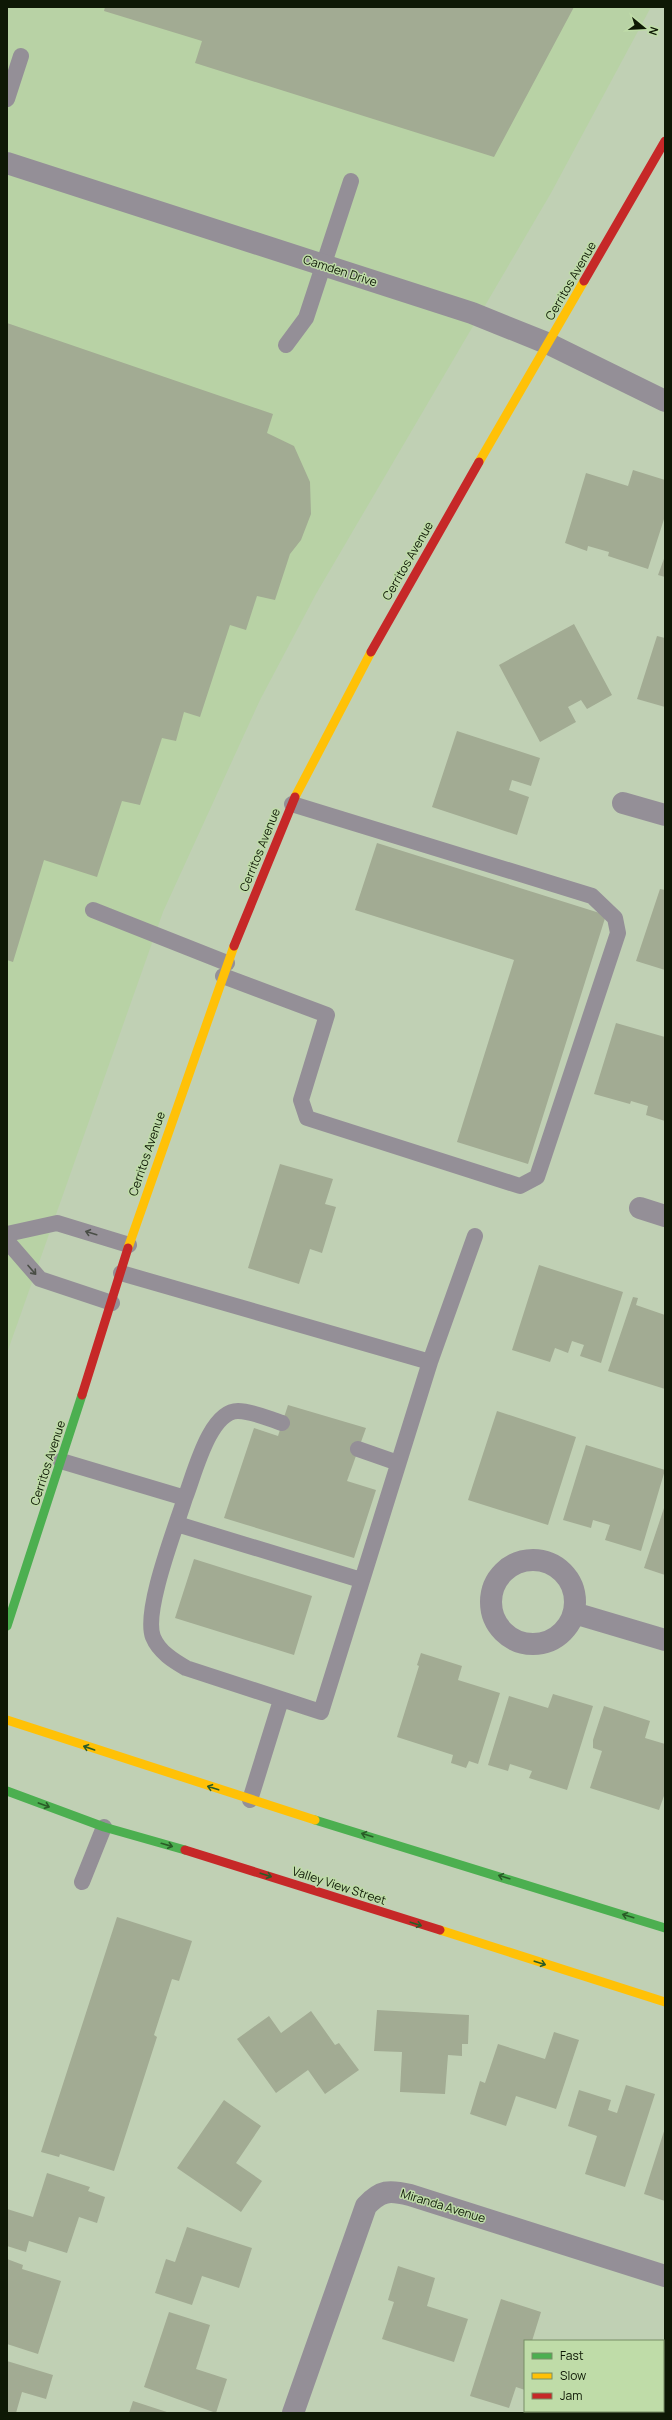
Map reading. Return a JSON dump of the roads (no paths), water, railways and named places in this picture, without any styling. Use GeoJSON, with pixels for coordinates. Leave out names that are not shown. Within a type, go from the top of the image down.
{"type":"FeatureCollection","features":[{"type":"Feature","properties":{"kind":"main road","name":"Cerritos Avenue"},"geometry":{"type":"LineString","coordinates":[[7,1626],[112,1303],[128,1244],[224,970],[292,804],[388,619],[549,344],[665,141]]}},
{"type":"Feature","properties":{"kind":"main road"},"geometry":{"type":"LineString","coordinates":[[7,1720],[250,1800],[665,1928]]}},
{"type":"Feature","properties":{"kind":"main road","name":"Valley View Street"},"geometry":{"type":"LineString","coordinates":[[7,1792],[104,1826],[229,1862],[665,2002]]}},
{"type":"Feature","properties":{"kind":"street","name":"Camden Drive"},"geometry":{"type":"LineString","coordinates":[[7,163],[472,313],[549,344],[665,401]]}},
{"type":"Feature","properties":{"kind":"street"},"geometry":{"type":"LineString","coordinates":[[623,803],[665,815]]}},
{"type":"Feature","properties":{"kind":"street"},"geometry":{"type":"LineString","coordinates":[[640,1208],[665,1216]]}},
{"type":"Feature","properties":{"kind":"street"},"geometry":{"type":"LineString","coordinates":[[574,1613],[665,1640]]}},
{"type":"Feature","properties":{"kind":"street","name":"Miranda Avenue"},"geometry":{"type":"LineString","coordinates":[[293,2413],[366,2206],[376,2196],[392,2191],[410,2195],[665,2276]]}},
{"type":"Feature","properties":{"kind":"lane"},"geometry":{"type":"LineString","coordinates":[[7,99],[22,56]]}},
{"type":"Feature","properties":{"kind":"lane"},"geometry":{"type":"LineString","coordinates":[[286,345],[306,318],[351,181]]}},
{"type":"Feature","properties":{"kind":"lane"},"geometry":{"type":"LineString","coordinates":[[93,910],[327,1015],[301,1100],[307,1118],[520,1186],[537,1177],[618,933],[616,918],[592,896],[292,804]]}},
{"type":"Feature","properties":{"kind":"lane"},"geometry":{"type":"LineString","coordinates":[[7,1234],[57,1223],[128,1244]]}},
{"type":"Feature","properties":{"kind":"lane"},"geometry":{"type":"LineString","coordinates":[[282,1424],[247,1412],[237,1411],[225,1415],[214,1426],[207,1438],[185,1498],[154,1597],[152,1619],[153,1637],[171,1659],[186,1668],[320,1712],[430,1362],[475,1236]]}},
{"type":"Feature","properties":{"kind":"lane"},"geometry":{"type":"LineString","coordinates":[[7,1241],[40,1279],[112,1303]]}},
{"type":"Feature","properties":{"kind":"lane"},"geometry":{"type":"LineString","coordinates":[[121,1272],[430,1362]]}},
{"type":"Feature","properties":{"kind":"lane"},"geometry":{"type":"LineString","coordinates":[[358,1449],[398,1463]]}},
{"type":"Feature","properties":{"kind":"lane"},"geometry":{"type":"LineString","coordinates":[[61,1461],[185,1498]]}},
{"type":"Feature","properties":{"kind":"lane"},"geometry":{"type":"LineString","coordinates":[[177,1524],[361,1580]]}},
{"type":"Feature","properties":{"kind":"lane"},"geometry":{"type":"LineString","coordinates":[[250,1800],[281,1700]]}},
{"type":"Feature","properties":{"kind":"lane"},"geometry":{"type":"LineString","coordinates":[[82,1882],[104,1826]]}}]}
